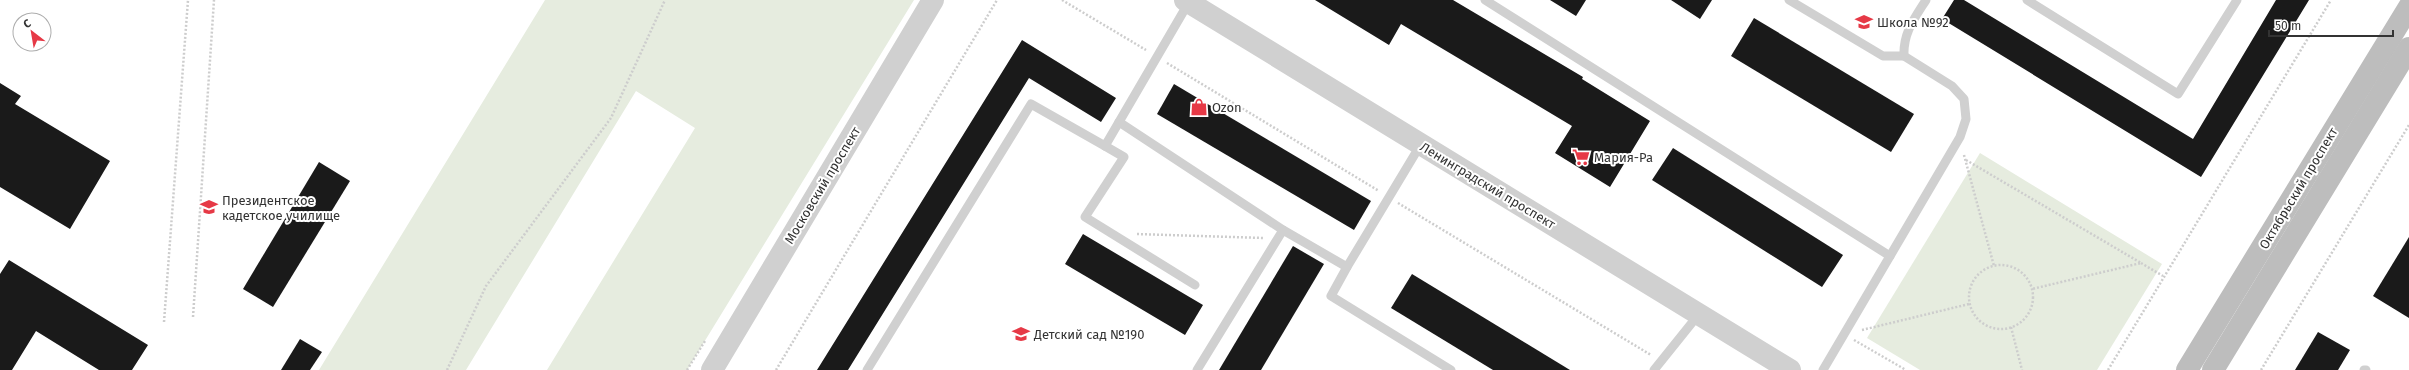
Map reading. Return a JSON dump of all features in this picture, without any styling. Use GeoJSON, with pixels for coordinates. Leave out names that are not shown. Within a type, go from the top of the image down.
{"type":"FeatureCollection","features":[{"type":"Feature","properties":{"kind":"main road","name":"Октябрьский проспект"},"geometry":{"type":"LineString","coordinates":[[2187,370],[2409,7]]}},
{"type":"Feature","properties":{"kind":"main road","name":"Октябрьский проспект"},"geometry":{"type":"LineString","coordinates":[[2213,370],[2409,48]]}},
{"type":"Feature","properties":{"kind":"street","name":"Московский проспект"},"geometry":{"type":"LineString","coordinates":[[715,369],[933,0]]}},
{"type":"Feature","properties":{"kind":"street","name":"Ленинградский проспект"},"geometry":{"type":"LineString","coordinates":[[1187,1],[1790,370]]}},
{"type":"Feature","properties":{"kind":"lane"},"geometry":{"type":"LineString","coordinates":[[1485,0],[1890,256]]}},
{"type":"Feature","properties":{"kind":"lane"},"geometry":{"type":"LineString","coordinates":[[1789,0],[1883,56],[1904,56],[1952,86],[1964,99],[1966,119],[1960,137],[1823,370]]}},
{"type":"Feature","properties":{"kind":"lane"},"geometry":{"type":"LineString","coordinates":[[1904,56],[1904,43],[1907,30],[1926,0]]}},
{"type":"Feature","properties":{"kind":"lane"},"geometry":{"type":"LineString","coordinates":[[2027,0],[2178,94],[2237,0]]}},
{"type":"Feature","properties":{"kind":"lane"},"geometry":{"type":"LineString","coordinates":[[1105,146],[1157,57],[1187,1]]}},
{"type":"Feature","properties":{"kind":"lane"},"geometry":{"type":"LineString","coordinates":[[867,370],[1031,104],[1124,157],[1085,217],[1109,234],[1195,285]]}},
{"type":"Feature","properties":{"kind":"lane"},"geometry":{"type":"LineString","coordinates":[[1119,122],[1283,230],[1347,267]]}},
{"type":"Feature","properties":{"kind":"lane"},"geometry":{"type":"LineString","coordinates":[[1421,144],[1331,296],[1451,370]]}},
{"type":"Feature","properties":{"kind":"lane"},"geometry":{"type":"LineString","coordinates":[[1197,370],[1283,230]]}},
{"type":"Feature","properties":{"kind":"lane"},"geometry":{"type":"LineString","coordinates":[[1654,370],[1698,314]]}},
{"type":"Feature","properties":{"kind":"path"},"geometry":{"type":"LineString","coordinates":[[164,322],[188,0]]}},
{"type":"Feature","properties":{"kind":"path"},"geometry":{"type":"LineString","coordinates":[[193,317],[214,0]]}},
{"type":"Feature","properties":{"kind":"path"},"geometry":{"type":"LineString","coordinates":[[447,370],[486,286],[611,118],[665,0]]}},
{"type":"Feature","properties":{"kind":"path"},"geometry":{"type":"LineString","coordinates":[[776,370],[997,0]]}},
{"type":"Feature","properties":{"kind":"path"},"geometry":{"type":"LineString","coordinates":[[1062,0],[1660,361]]}},
{"type":"Feature","properties":{"kind":"path"},"geometry":{"type":"LineString","coordinates":[[2108,370],[2163,276],[2332,0]]}},
{"type":"Feature","properties":{"kind":"path"},"geometry":{"type":"LineString","coordinates":[[2261,370],[2409,125]]}},
{"type":"Feature","properties":{"kind":"path"},"geometry":{"type":"LineString","coordinates":[[1960,137],[1994,266]]}},
{"type":"Feature","properties":{"kind":"path"},"geometry":{"type":"LineString","coordinates":[[1966,160],[2163,276]]}},
{"type":"Feature","properties":{"kind":"path"},"geometry":{"type":"LineString","coordinates":[[1109,234],[1278,238]]}},
{"type":"Feature","properties":{"kind":"path"},"geometry":{"type":"LineString","coordinates":[[2032,289],[2141,263]]}},
{"type":"Feature","properties":{"kind":"path"},"geometry":{"type":"LineString","coordinates":[[2006,265],[2015,268],[2028,280],[2032,289],[2031,307],[2027,315],[2011,327],[1995,329],[1986,326],[1973,313],[1969,304],[1970,287],[1974,279],[1980,272],[1994,266],[2006,265]]}},
{"type":"Feature","properties":{"kind":"path"},"geometry":{"type":"LineString","coordinates":[[1844,334],[1969,304]]}},
{"type":"Feature","properties":{"kind":"path"},"geometry":{"type":"LineString","coordinates":[[2011,327],[2022,370]]}},
{"type":"Feature","properties":{"kind":"path"},"geometry":{"type":"LineString","coordinates":[[1844,334],[1906,370]]}},
{"type":"Feature","properties":{"kind":"shaded area"},"geometry":{"type":"Polygon","coordinates":[[[545,0],[914,0],[687,370],[547,370],[695,128],[636,91],[466,370],[319,370],[545,0]]]}},
{"type":"Feature","properties":{"kind":"shaded area"},"geometry":{"type":"Polygon","coordinates":[[[1980,153],[2162,264],[2097,370],[1920,370],[1867,338],[1980,153]]]}},
{"type":"Feature","properties":{"kind":"building"},"geometry":{"type":"Polygon","coordinates":[[[1315,0],[1453,0],[1583,77],[1582,79],[1650,121],[1610,187],[1555,153],[1572,126],[1401,24],[1389,45],[1315,0]]]}},
{"type":"Feature","properties":{"kind":"building"},"geometry":{"type":"Polygon","coordinates":[[[1550,0],[1586,0],[1576,16],[1550,0]]]}},
{"type":"Feature","properties":{"kind":"building"},"geometry":{"type":"Polygon","coordinates":[[[1671,0],[1712,0],[1700,19],[1671,0]]]}},
{"type":"Feature","properties":{"kind":"building"},"geometry":{"type":"Polygon","coordinates":[[[1954,0],[1964,0],[2193,139],[2276,0],[2309,0],[2201,177],[1942,19],[1954,0]]]}},
{"type":"Feature","properties":{"kind":"building"},"geometry":{"type":"Polygon","coordinates":[[[1754,18],[1914,114],[1891,152],[1731,56],[1754,18]]]}},
{"type":"Feature","properties":{"kind":"building"},"geometry":{"type":"Polygon","coordinates":[[[1022,40],[1116,98],[1101,122],[1029,78],[848,370],[817,370],[1022,40]]]}},
{"type":"Feature","properties":{"kind":"building"},"geometry":{"type":"Polygon","coordinates":[[[0,83],[21,96],[15,104],[110,161],[70,229],[0,187],[0,83]]]}},
{"type":"Feature","properties":{"kind":"building"},"geometry":{"type":"Polygon","coordinates":[[[1174,84],[1371,201],[1354,230],[1157,114],[1174,84]]]}},
{"type":"Feature","properties":{"kind":"building"},"geometry":{"type":"Polygon","coordinates":[[[1673,148],[1843,255],[1822,287],[1652,180],[1673,148]]]}},
{"type":"Feature","properties":{"kind":"building"},"geometry":{"type":"Polygon","coordinates":[[[319,162],[350,181],[273,307],[243,289],[319,162]]]}},
{"type":"Feature","properties":{"kind":"building"},"geometry":{"type":"Polygon","coordinates":[[[1083,234],[1203,305],[1185,335],[1065,264],[1083,234]]]}},
{"type":"Feature","properties":{"kind":"building"},"geometry":{"type":"Polygon","coordinates":[[[2409,237],[2409,318],[2373,296],[2409,237]]]}},
{"type":"Feature","properties":{"kind":"building"},"geometry":{"type":"Polygon","coordinates":[[[1293,246],[1324,264],[1261,370],[1219,370],[1293,246]]]}},
{"type":"Feature","properties":{"kind":"building"},"geometry":{"type":"Polygon","coordinates":[[[9,260],[148,345],[132,370],[99,370],[36,331],[12,370],[0,370],[0,274],[9,260]]]}},
{"type":"Feature","properties":{"kind":"building"},"geometry":{"type":"Polygon","coordinates":[[[1412,274],[1570,370],[1493,370],[1391,308],[1412,274]]]}},
{"type":"Feature","properties":{"kind":"building"},"geometry":{"type":"Polygon","coordinates":[[[2318,332],[2350,350],[2338,370],[2295,370],[2318,332]]]}},
{"type":"Feature","properties":{"kind":"building"},"geometry":{"type":"Polygon","coordinates":[[[300,339],[322,352],[310,370],[281,370],[300,339]]]}},
{"type":"Feature","properties":{"kind":"place","name":"Школа №92"},"geometry":{"type":"Point","coordinates":[1864,22]}},
{"type":"Feature","properties":{"kind":"place","name":"Ozon"},"geometry":{"type":"Point","coordinates":[1199,107]}},
{"type":"Feature","properties":{"kind":"place","name":"Мария-Ра"},"geometry":{"type":"Point","coordinates":[1581,157]}},
{"type":"Feature","properties":{"kind":"place","name":"Президентское кадетское училище"},"geometry":{"type":"Point","coordinates":[209,207]}},
{"type":"Feature","properties":{"kind":"place","name":"Детский сад №190"},"geometry":{"type":"Point","coordinates":[1021,334]}}]}
